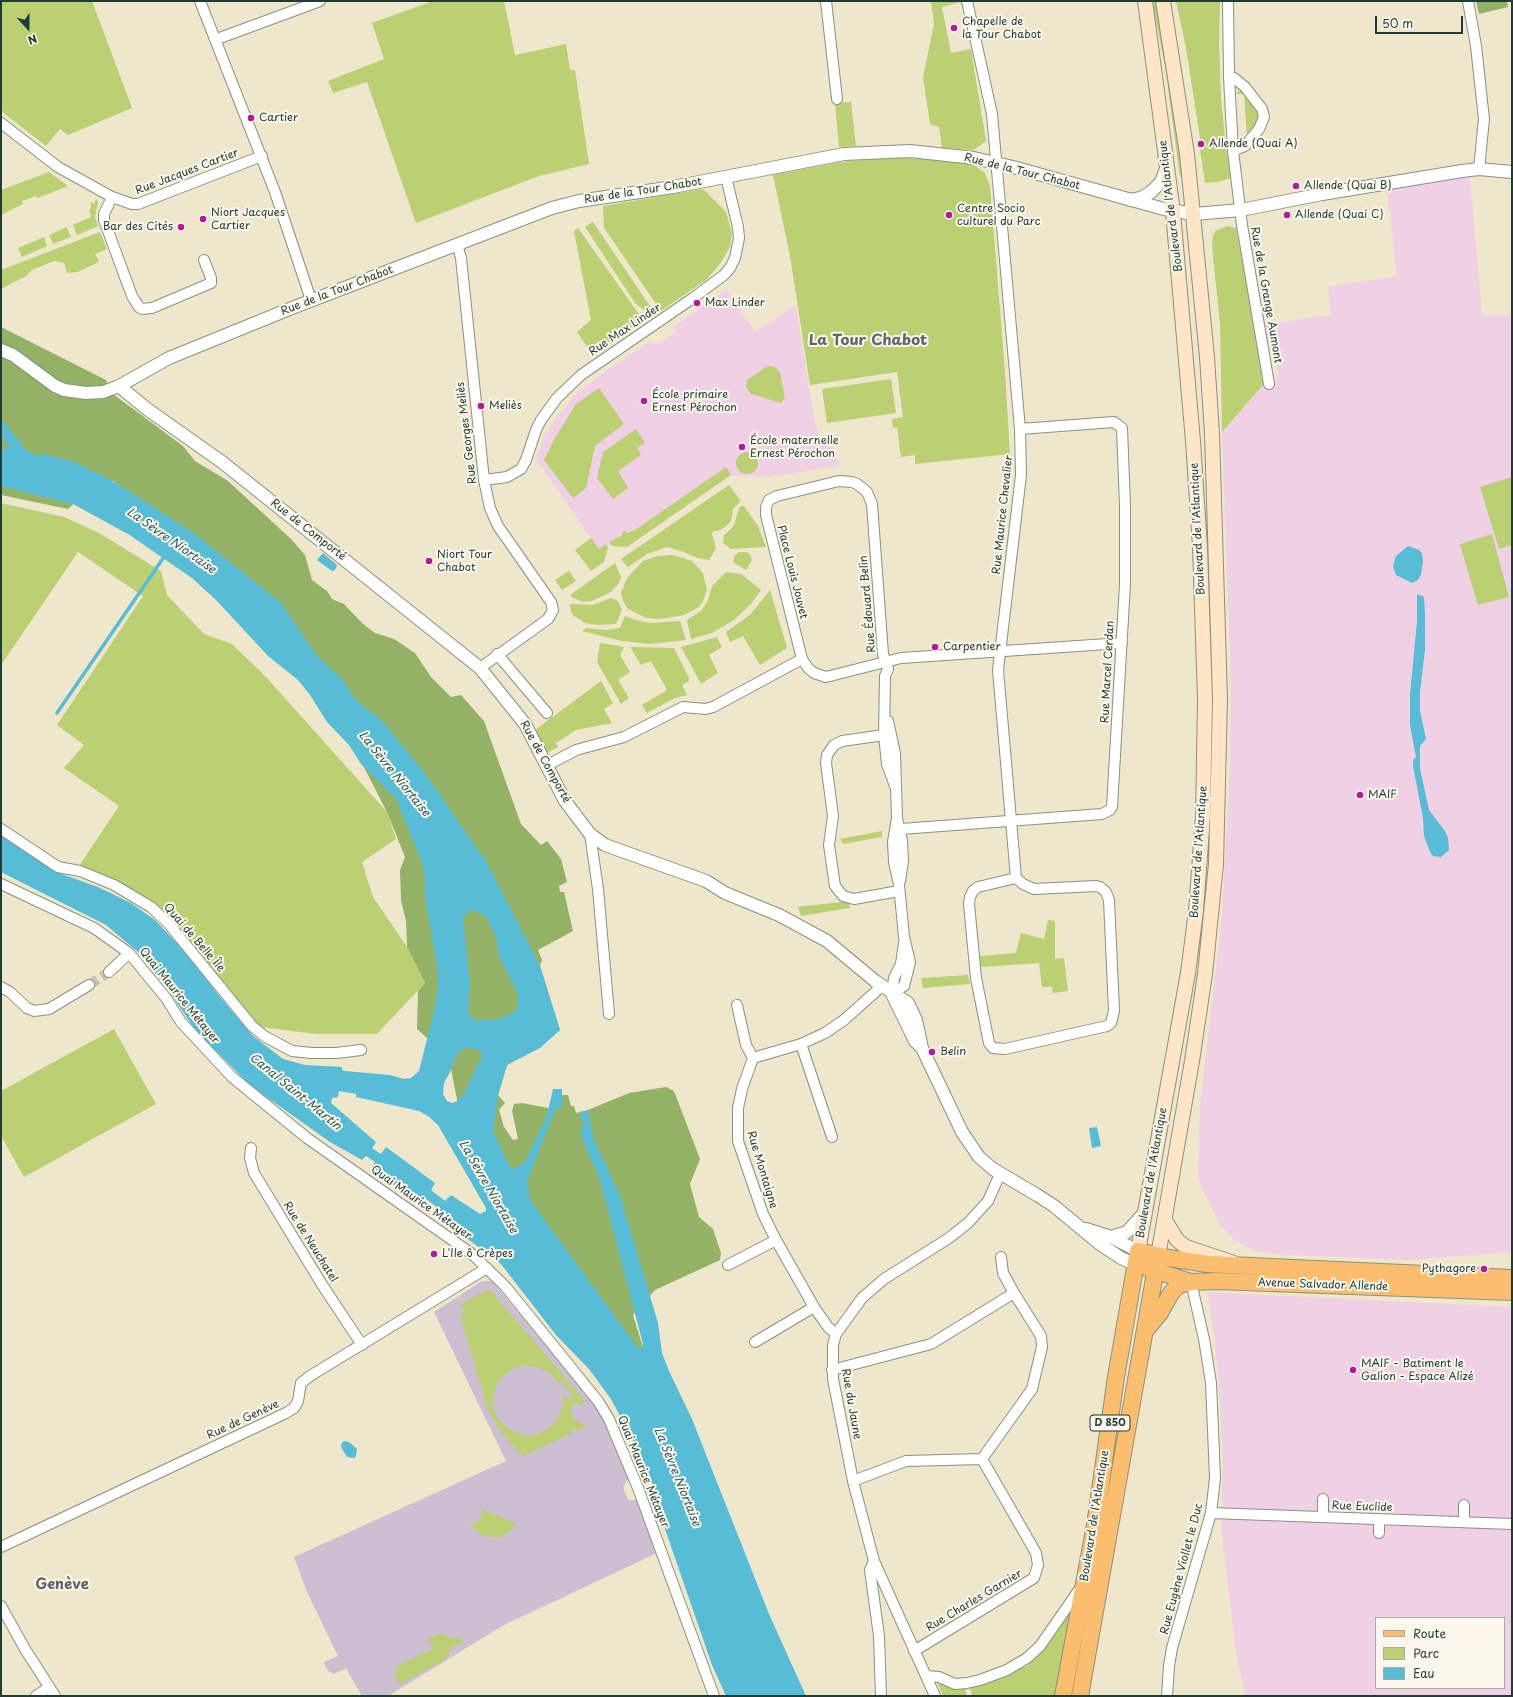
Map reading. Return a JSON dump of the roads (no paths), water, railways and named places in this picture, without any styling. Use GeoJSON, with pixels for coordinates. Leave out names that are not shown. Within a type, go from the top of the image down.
{"type":"FeatureCollection","features":[{"type":"Feature","properties":{"kind":"main road","name":"Boulevard de l'Atlantique"},"geometry":{"type":"LineString","coordinates":[[1063,1696],[1095,1525],[1116,1377],[1188,973],[1196,911],[1203,815],[1205,700],[1200,547],[1194,441],[1173,212],[1145,1]]}},
{"type":"Feature","properties":{"kind":"main road","name":"Boulevard de l'Atlantique"},"geometry":{"type":"LineString","coordinates":[[1080,1696],[1192,1061],[1204,974],[1216,864],[1219,790],[1220,643],[1212,434],[1207,357],[1194,214],[1179,95],[1163,1]]}},
{"type":"Feature","properties":{"kind":"main road"},"geometry":{"type":"LineString","coordinates":[[1165,1220],[1177,1240],[1186,1247],[1244,1266]]}},
{"type":"Feature","properties":{"kind":"main road","name":"Avenue Salvador Allende"},"geometry":{"type":"LineString","coordinates":[[1137,1258],[1157,1263],[1512,1278]]}},
{"type":"Feature","properties":{"kind":"main road","name":"Avenue Salvador Allende"},"geometry":{"type":"LineString","coordinates":[[1157,1263],[1191,1282],[1218,1281],[1512,1292]]}},
{"type":"Feature","properties":{"kind":"main road","name":"Boulevard de l'Atlantique"},"geometry":{"type":"LineString","coordinates":[[1145,1331],[1160,1313],[1165,1302],[1174,1289],[1179,1285],[1191,1282]]}},
{"type":"Feature","properties":{"kind":"street"},"geometry":{"type":"LineString","coordinates":[[200,1],[217,39],[262,156],[311,300]]}},
{"type":"Feature","properties":{"kind":"street"},"geometry":{"type":"LineString","coordinates":[[217,39],[320,1]]}},
{"type":"Feature","properties":{"kind":"street"},"geometry":{"type":"LineString","coordinates":[[826,1],[837,99]]}},
{"type":"Feature","properties":{"kind":"street","name":"Rue Maurice Chevalier"},"geometry":{"type":"LineString","coordinates":[[968,1],[992,114],[1020,429],[1021,475],[998,670],[1016,878]]}},
{"type":"Feature","properties":{"kind":"street","name":"Rue de la Grange Aumont"},"geometry":{"type":"LineString","coordinates":[[1228,1],[1229,78],[1233,150],[1241,210],[1269,384]]}},
{"type":"Feature","properties":{"kind":"street"},"geometry":{"type":"LineString","coordinates":[[1468,1],[1476,46],[1484,120],[1479,169]]}},
{"type":"Feature","properties":{"kind":"street"},"geometry":{"type":"LineString","coordinates":[[1229,78],[1234,78],[1245,87],[1262,109],[1264,117],[1262,124],[1245,146],[1233,150]]}},
{"type":"Feature","properties":{"kind":"street","name":"Rue Jacques Cartier"},"geometry":{"type":"LineString","coordinates":[[1,123],[58,167],[112,197],[126,203],[138,204],[262,156]]}},
{"type":"Feature","properties":{"kind":"street","name":"Rue de la Tour Chabot"},"geometry":{"type":"LineString","coordinates":[[1,350],[13,355],[55,386],[64,390],[94,393],[119,386],[169,358],[311,300],[517,220],[578,201],[726,178],[844,154],[910,151],[940,153],[996,164],[1173,212],[1194,214],[1241,210],[1330,193],[1479,169],[1512,172]]}},
{"type":"Feature","properties":{"kind":"street"},"geometry":{"type":"LineString","coordinates":[[1130,200],[1141,198],[1151,192],[1163,179],[1167,166]]}},
{"type":"Feature","properties":{"kind":"street","name":"Rue Max Linder"},"geometry":{"type":"LineString","coordinates":[[484,480],[507,477],[521,469],[526,460],[541,420],[557,398],[581,375],[693,298],[724,275],[730,268],[735,258],[739,238],[738,227],[726,178]]}},
{"type":"Feature","properties":{"kind":"street"},"geometry":{"type":"LineString","coordinates":[[112,197],[104,214],[104,220],[132,296],[139,307],[142,309],[152,308],[211,283],[211,278],[204,260]]}},
{"type":"Feature","properties":{"kind":"street","name":"Rue Georges Meliès"},"geometry":{"type":"LineString","coordinates":[[456,244],[461,258],[484,480],[490,508],[498,526],[551,602],[553,610],[548,619],[497,654]]}},
{"type":"Feature","properties":{"kind":"street","name":"Rue de Comporté"},"geometry":{"type":"LineString","coordinates":[[119,386],[222,462],[480,668],[525,724],[565,801],[590,834],[605,845],[706,881],[725,893],[779,915],[827,941],[887,989],[915,1041],[922,1048],[968,1142],[986,1164],[1000,1174],[1037,1195],[1079,1226],[1100,1244],[1121,1258],[1137,1258]]}},
{"type":"Feature","properties":{"kind":"street","name":"Rue Marcel Cerdan"},"geometry":{"type":"LineString","coordinates":[[901,829],[1102,814],[1110,810],[1113,803],[1125,584],[1125,506],[1122,428],[1114,422],[1020,429]]}},
{"type":"Feature","properties":{"kind":"street","name":"Place Louis Jouvet"},"geometry":{"type":"LineString","coordinates":[[867,492],[857,484],[839,481],[777,496],[767,503],[766,515],[802,659],[808,668],[814,673],[826,677],[901,658],[1122,643]]}},
{"type":"Feature","properties":{"kind":"street","name":"Rue Édouard Belin"},"geometry":{"type":"LineString","coordinates":[[867,492],[872,504],[883,654],[888,669],[885,676],[886,714],[884,735],[887,764],[895,786]]}},
{"type":"Feature","properties":{"kind":"street"},"geometry":{"type":"LineString","coordinates":[[480,668],[497,654],[547,712]]}},
{"type":"Feature","properties":{"kind":"street"},"geometry":{"type":"LineString","coordinates":[[546,766],[576,750],[624,737],[683,707],[688,706],[706,709],[712,707],[802,659]]}},
{"type":"Feature","properties":{"kind":"street","name":"Rue Édouard Belin"},"geometry":{"type":"LineString","coordinates":[[886,714],[895,753],[897,818],[893,852],[899,888],[904,937],[910,962],[907,980],[904,986],[887,989]]}},
{"type":"Feature","properties":{"kind":"street"},"geometry":{"type":"LineString","coordinates":[[884,735],[842,741],[834,745],[827,754],[826,763],[834,816],[829,845],[835,886],[843,896],[854,899],[899,888]]}},
{"type":"Feature","properties":{"kind":"street","name":"Rue Édouard Belin"},"geometry":{"type":"LineString","coordinates":[[897,818],[901,829],[903,861],[899,888]]}},
{"type":"Feature","properties":{"kind":"street","name":"Quai de Belle Île"},"geometry":{"type":"LineString","coordinates":[[1,829],[58,867],[80,871],[114,885],[151,907],[168,923],[252,1026],[264,1036],[292,1051],[336,1053],[361,1050]]}},
{"type":"Feature","properties":{"kind":"street"},"geometry":{"type":"LineString","coordinates":[[590,834],[598,889],[609,1014]]}},
{"type":"Feature","properties":{"kind":"street"},"geometry":{"type":"LineString","coordinates":[[1016,878],[1023,884],[1034,889],[1096,886],[1100,887],[1106,892],[1109,900],[1114,1012],[1111,1023],[1107,1026],[1005,1049],[993,1048],[989,1043],[976,978],[970,897],[973,891],[978,887],[1016,878]]}},
{"type":"Feature","properties":{"kind":"street","name":"Quai Maurice Métayer"},"geometry":{"type":"LineString","coordinates":[[1,884],[94,928],[129,953],[166,998],[181,1022],[232,1077],[307,1138],[440,1231],[487,1268],[505,1286],[576,1373],[610,1419],[638,1488],[714,1696]]}},
{"type":"Feature","properties":{"kind":"street"},"geometry":{"type":"LineString","coordinates":[[109,972],[129,953]]}},
{"type":"Feature","properties":{"kind":"street"},"geometry":{"type":"LineString","coordinates":[[1,987],[10,992],[27,1008],[34,1011],[49,1009],[89,985]]}},
{"type":"Feature","properties":{"kind":"street"},"geometry":{"type":"LineString","coordinates":[[736,1005],[746,1045],[753,1058],[801,1044],[837,1026],[887,989]]}},
{"type":"Feature","properties":{"kind":"street"},"geometry":{"type":"LineString","coordinates":[[801,1044],[832,1137]]}},
{"type":"Feature","properties":{"kind":"street","name":"Rue Montaigne"},"geometry":{"type":"LineString","coordinates":[[753,1058],[738,1108],[738,1141],[763,1214],[776,1240],[814,1307],[828,1327],[836,1334]]}},
{"type":"Feature","properties":{"kind":"street","name":"Rue de Neuchatel"},"geometry":{"type":"LineString","coordinates":[[251,1148],[250,1158],[254,1173],[317,1277],[362,1345]]}},
{"type":"Feature","properties":{"kind":"street","name":"Rue du Jaune"},"geometry":{"type":"LineString","coordinates":[[935,1696],[874,1560],[853,1481],[832,1379],[832,1356],[836,1334],[854,1308],[871,1289],[884,1279],[949,1238],[968,1223],[988,1201],[1000,1174]]}},
{"type":"Feature","properties":{"kind":"street"},"geometry":{"type":"LineString","coordinates":[[1111,1237],[1127,1232],[1145,1212]]}},
{"type":"Feature","properties":{"kind":"street","name":"Rue de Comporté"},"geometry":{"type":"LineString","coordinates":[[1079,1226],[1111,1237],[1137,1258]]}},
{"type":"Feature","properties":{"kind":"street"},"geometry":{"type":"LineString","coordinates":[[728,1265],[776,1240]]}},
{"type":"Feature","properties":{"kind":"street"},"geometry":{"type":"LineString","coordinates":[[853,1481],[906,1461],[982,1459],[1032,1389],[1042,1347],[1039,1331],[1014,1293],[1003,1273],[1001,1257]]}},
{"type":"Feature","properties":{"kind":"street","name":"Rue de Genève"},"geometry":{"type":"LineString","coordinates":[[1,1547],[286,1413],[294,1408],[298,1402],[301,1383],[310,1376],[487,1268]]}},
{"type":"Feature","properties":{"kind":"street","name":"Rue Eugène Viollet le Duc"},"geometry":{"type":"LineString","coordinates":[[1167,1696],[1172,1648],[1210,1513],[1215,1478],[1212,1383],[1191,1282]]}},
{"type":"Feature","properties":{"kind":"street"},"geometry":{"type":"LineString","coordinates":[[832,1370],[931,1344],[1014,1293]]}},
{"type":"Feature","properties":{"kind":"street"},"geometry":{"type":"LineString","coordinates":[[755,1342],[814,1307]]}},
{"type":"Feature","properties":{"kind":"street","name":"Rue Charles Garnier"},"geometry":{"type":"LineString","coordinates":[[914,1651],[1034,1578],[1038,1565],[1036,1553],[982,1459]]}},
{"type":"Feature","properties":{"kind":"street"},"geometry":{"type":"LineString","coordinates":[[1323,1499],[1323,1517]]}},
{"type":"Feature","properties":{"kind":"street"},"geometry":{"type":"LineString","coordinates":[[1464,1505],[1464,1522]]}},
{"type":"Feature","properties":{"kind":"street","name":"Rue Euclide"},"geometry":{"type":"LineString","coordinates":[[1210,1513],[1512,1524]]}},
{"type":"Feature","properties":{"kind":"street"},"geometry":{"type":"LineString","coordinates":[[1379,1519],[1379,1533]]}},
{"type":"Feature","properties":{"kind":"street"},"geometry":{"type":"LineString","coordinates":[[874,1560],[870,1570],[879,1636],[881,1696]]}},
{"type":"Feature","properties":{"kind":"street"},"geometry":{"type":"LineString","coordinates":[[926,1676],[939,1677],[955,1684],[980,1680],[1007,1670],[1027,1658],[1040,1646],[1084,1582]]}},
{"type":"Feature","properties":{"kind":"street"},"geometry":{"type":"LineString","coordinates":[[1,1606],[52,1692],[36,1696]]}},
{"type":"Feature","properties":{"kind":"water"},"geometry":{"type":"Polygon","coordinates":[[[1,418],[25,449],[37,456],[42,454],[72,461],[105,477],[129,491],[195,534],[281,603],[317,656],[342,679],[356,700],[383,722],[424,772],[487,863],[540,966],[560,1030],[540,1048],[507,1065],[498,1095],[493,1132],[511,1169],[520,1166],[526,1160],[547,1115],[553,1089],[562,1089],[562,1108],[556,1108],[527,1181],[530,1200],[638,1348],[642,1349],[643,1344],[599,1177],[585,1146],[580,1129],[584,1128],[580,1112],[588,1110],[594,1140],[620,1195],[658,1323],[662,1353],[692,1419],[769,1614],[806,1696],[726,1696],[712,1665],[664,1526],[650,1476],[632,1439],[611,1399],[589,1369],[556,1335],[501,1264],[436,1215],[439,1209],[425,1198],[421,1204],[400,1189],[402,1186],[405,1188],[406,1185],[398,1179],[396,1182],[400,1185],[398,1188],[371,1168],[375,1162],[366,1156],[362,1160],[330,1142],[251,1086],[196,1031],[165,985],[138,952],[106,925],[1,872],[1,834],[56,872],[98,887],[131,903],[155,920],[188,955],[220,997],[253,1036],[283,1059],[305,1065],[342,1067],[342,1070],[345,1071],[390,1075],[404,1079],[411,1078],[419,1071],[435,1007],[438,985],[437,964],[425,899],[425,876],[422,862],[396,799],[361,764],[349,745],[327,722],[310,695],[298,680],[268,656],[217,601],[192,578],[128,534],[73,504],[1,486],[1,449],[7,448],[8,444],[1,435],[1,418]],[[471,910],[463,916],[470,986],[468,1011],[471,1018],[479,1021],[497,1019],[507,1016],[517,1009],[518,994],[500,959],[496,938],[487,918],[479,912],[471,910]],[[468,1047],[457,1053],[444,1083],[443,1094],[447,1101],[452,1103],[458,1101],[464,1093],[482,1056],[480,1051],[468,1047]],[[339,1091],[338,1097],[332,1098],[331,1103],[376,1142],[372,1148],[381,1154],[386,1147],[435,1183],[431,1190],[445,1201],[451,1195],[480,1214],[486,1211],[486,1208],[438,1125],[428,1116],[419,1111],[356,1097],[356,1094],[339,1091]]]}},
{"type":"Feature","properties":{"kind":"water"},"geometry":{"type":"Polygon","coordinates":[[[1408,546],[1419,550],[1422,553],[1423,562],[1421,574],[1418,580],[1412,583],[1396,575],[1393,566],[1396,556],[1408,546]]]}},
{"type":"Feature","properties":{"kind":"water"},"geometry":{"type":"Polygon","coordinates":[[[323,553],[337,565],[335,570],[332,571],[317,560],[323,553]]]}},
{"type":"Feature","properties":{"kind":"water"},"geometry":{"type":"Polygon","coordinates":[[[1417,594],[1424,597],[1425,614],[1425,650],[1420,692],[1420,711],[1426,739],[1420,746],[1420,769],[1429,810],[1445,831],[1448,838],[1449,850],[1441,857],[1433,856],[1424,836],[1423,818],[1413,766],[1413,760],[1416,757],[1410,725],[1410,695],[1417,621],[1417,594]]]}},
{"type":"Feature","properties":{"kind":"water"},"geometry":{"type":"Polygon","coordinates":[[[1097,1127],[1101,1146],[1092,1148],[1089,1128],[1097,1127]]]}},
{"type":"Feature","properties":{"kind":"water"},"geometry":{"type":"Polygon","coordinates":[[[342,1442],[349,1442],[357,1449],[356,1456],[354,1458],[347,1457],[341,1447],[342,1442]]]}},
{"type":"Feature","properties":{"kind":"waterway"},"geometry":{"type":"LineString","coordinates":[[57,713],[166,554]]}},
{"type":"Feature","properties":{"kind":"tunnel"},"geometry":{"type":"LineString","coordinates":[[89,985],[109,972]]}},
{"type":"Feature","properties":{"kind":"place","name":"Chapelle de la Tour Chabot"},"geometry":{"type":"Point","coordinates":[954,28]}},
{"type":"Feature","properties":{"kind":"place","name":"Cartier"},"geometry":{"type":"Point","coordinates":[251,118]}},
{"type":"Feature","properties":{"kind":"place","name":"Allende (Quai A)"},"geometry":{"type":"Point","coordinates":[1201,144]}},
{"type":"Feature","properties":{"kind":"place","name":"Allende (Quai B)"},"geometry":{"type":"Point","coordinates":[1296,186]}},
{"type":"Feature","properties":{"kind":"place","name":"Centre Socio culturel du Parc"},"geometry":{"type":"Point","coordinates":[949,215]}},
{"type":"Feature","properties":{"kind":"place","name":"Allende (Quai C)"},"geometry":{"type":"Point","coordinates":[1287,215]}},
{"type":"Feature","properties":{"kind":"place","name":"Niort Jacques Cartier"},"geometry":{"type":"Point","coordinates":[203,219]}},
{"type":"Feature","properties":{"kind":"place","name":"Bar des Cités"},"geometry":{"type":"Point","coordinates":[181,227]}},
{"type":"Feature","properties":{"kind":"place","name":"Max Linder"},"geometry":{"type":"Point","coordinates":[697,303]}},
{"type":"Feature","properties":{"kind":"place","name":"École primaire Ernest Pérochon"},"geometry":{"type":"Point","coordinates":[644,401]}},
{"type":"Feature","properties":{"kind":"place","name":"Meliès"},"geometry":{"type":"Point","coordinates":[481,406]}},
{"type":"Feature","properties":{"kind":"place","name":"École maternelle Ernest Pérochon"},"geometry":{"type":"Point","coordinates":[742,447]}},
{"type":"Feature","properties":{"kind":"place","name":"Niort Tour Chabot"},"geometry":{"type":"Point","coordinates":[429,561]}},
{"type":"Feature","properties":{"kind":"place","name":"Carpentier"},"geometry":{"type":"Point","coordinates":[935,647]}},
{"type":"Feature","properties":{"kind":"place","name":"MAIF"},"geometry":{"type":"Point","coordinates":[1360,795]}},
{"type":"Feature","properties":{"kind":"place","name":"Belin"},"geometry":{"type":"Point","coordinates":[932,1052]}},
{"type":"Feature","properties":{"kind":"place","name":"L'Ile ô Crèpes"},"geometry":{"type":"Point","coordinates":[434,1254]}},
{"type":"Feature","properties":{"kind":"place","name":"Pythagore"},"geometry":{"type":"Point","coordinates":[1484,1269]}},
{"type":"Feature","properties":{"kind":"place","name":"MAIF - Batiment le Galion - Espace Alizé"},"geometry":{"type":"Point","coordinates":[1353,1370]}},
{"type":"Feature","properties":{"kind":"district","name":"La Tour Chabot"},"geometry":{"type":"Point","coordinates":[868,341]}},
{"type":"Feature","properties":{"kind":"district","name":"Genève"},"geometry":{"type":"Point","coordinates":[62,1585]}},
{"type":"Feature","properties":{"kind":"water label","name":"La Sèvre Niortaise"},"geometry":{"type":"Point","coordinates":[171,541]}},
{"type":"Feature","properties":{"kind":"water label","name":"La Sèvre Niortaise"},"geometry":{"type":"Point","coordinates":[394,774]}},
{"type":"Feature","properties":{"kind":"water label","name":"Canal Saint-Martin"},"geometry":{"type":"Point","coordinates":[295,1092]}},
{"type":"Feature","properties":{"kind":"water label","name":"La Sèvre Niortaise"},"geometry":{"type":"Point","coordinates":[488,1187]}},
{"type":"Feature","properties":{"kind":"water label","name":"La Sèvre Niortaise"},"geometry":{"type":"Point","coordinates":[677,1477]}}]}
